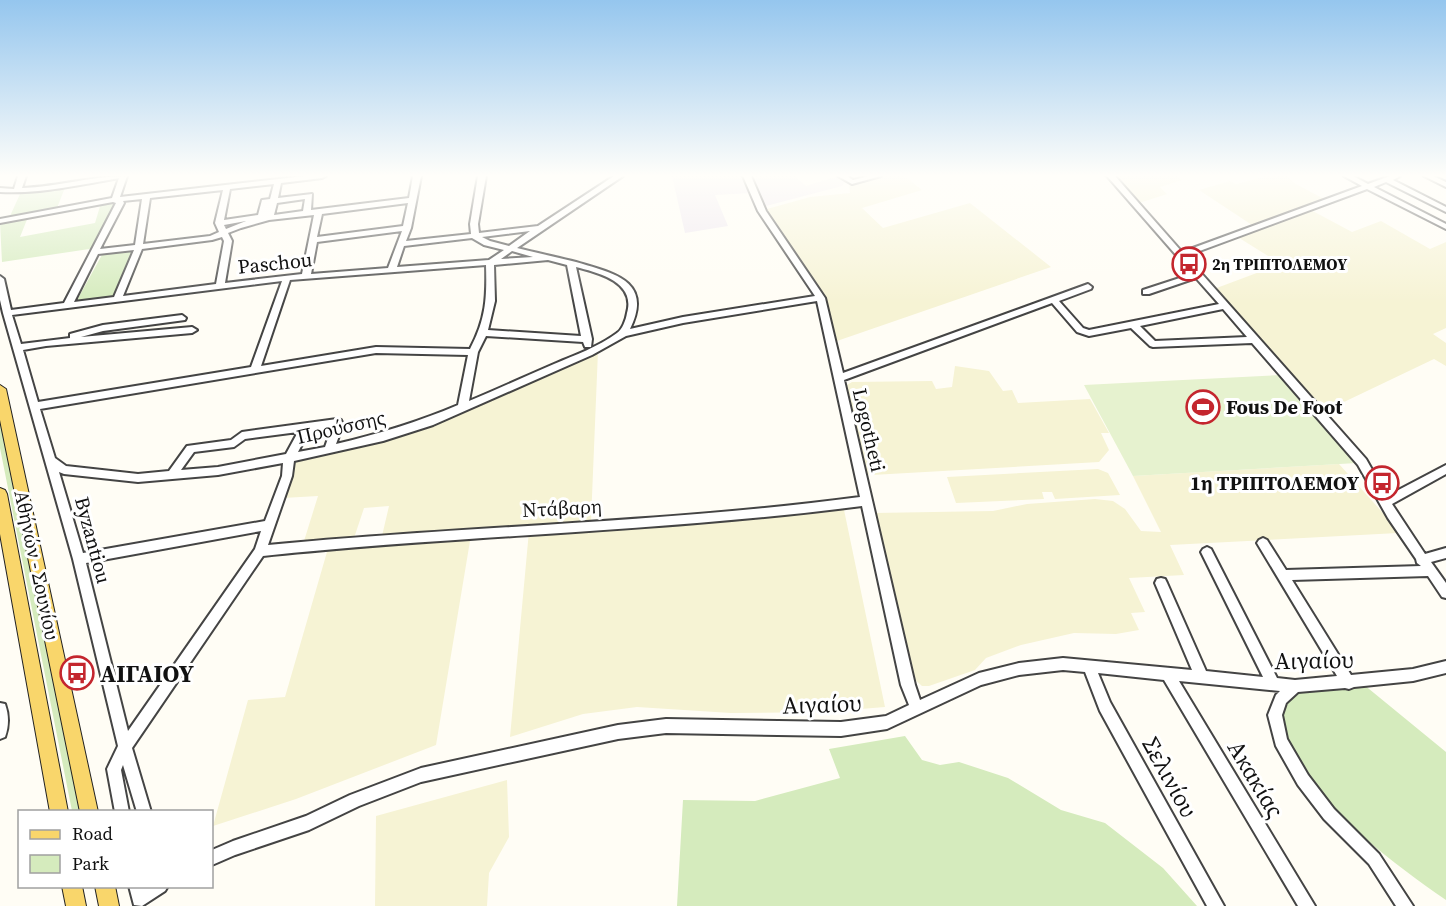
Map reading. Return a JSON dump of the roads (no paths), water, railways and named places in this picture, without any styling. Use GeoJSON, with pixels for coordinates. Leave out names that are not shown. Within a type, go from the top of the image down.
{"type":"FeatureCollection","features":[{"type":"Feature","properties":{"kind":"main road","name":"Αθήνών - Σουνίου"},"geometry":{"type":"LineString","coordinates":[[0,389],[90,810]]}},
{"type":"Feature","properties":{"kind":"main road","name":"Αθήνών - Σουνίου"},"geometry":{"type":"LineString","coordinates":[[0,494],[59,810]]}},
{"type":"Feature","properties":{"kind":"main road"},"geometry":{"type":"LineString","coordinates":[[72,888],[76,906]]}},
{"type":"Feature","properties":{"kind":"main road"},"geometry":{"type":"LineString","coordinates":[[106,888],[110,906]]}},
{"type":"Feature","properties":{"kind":"street"},"geometry":{"type":"LineString","coordinates":[[0,221],[15,218]]}},
{"type":"Feature","properties":{"kind":"street"},"geometry":{"type":"LineString","coordinates":[[67,306],[113,218]]}},
{"type":"Feature","properties":{"kind":"street"},"geometry":{"type":"LineString","coordinates":[[117,300],[139,247],[143,218]]}},
{"type":"Feature","properties":{"kind":"street"},"geometry":{"type":"LineString","coordinates":[[220,218],[222,234],[228,242],[220,287]]}},
{"type":"Feature","properties":{"kind":"street"},"geometry":{"type":"LineString","coordinates":[[219,223],[252,218]]}},
{"type":"Feature","properties":{"kind":"street"},"geometry":{"type":"LineString","coordinates":[[97,252],[212,238],[238,226],[268,218]]}},
{"type":"Feature","properties":{"kind":"street"},"geometry":{"type":"LineString","coordinates":[[306,277],[317,218]]}},
{"type":"Feature","properties":{"kind":"street"},"geometry":{"type":"LineString","coordinates":[[391,271],[402,244],[409,218]]}},
{"type":"Feature","properties":{"kind":"street"},"geometry":{"type":"LineString","coordinates":[[475,218],[475,237]]}},
{"type":"Feature","properties":{"kind":"street"},"geometry":{"type":"LineString","coordinates":[[463,407],[473,352],[483,333],[491,302],[490,263],[555,218]]}},
{"type":"Feature","properties":{"kind":"street","name":"Logotheti"},"geometry":{"type":"LineString","coordinates":[[767,218],[821,298],[908,685],[917,708]]}},
{"type":"Feature","properties":{"kind":"street"},"geometry":{"type":"LineString","coordinates":[[1147,218],[1362,462],[1421,560],[1446,593]]}},
{"type":"Feature","properties":{"kind":"street"},"geometry":{"type":"LineString","coordinates":[[1179,256],[1281,218]]}},
{"type":"Feature","properties":{"kind":"street"},"geometry":{"type":"LineString","coordinates":[[313,240],[407,228]]}},
{"type":"Feature","properties":{"kind":"street"},"geometry":{"type":"LineString","coordinates":[[402,244],[541,228]]}},
{"type":"Feature","properties":{"kind":"street"},"geometry":{"type":"LineString","coordinates":[[475,237],[487,243],[571,263],[619,279],[629,288],[634,302],[633,316],[623,334]]}},
{"type":"Feature","properties":{"kind":"street","name":"Paschou"},"geometry":{"type":"LineString","coordinates":[[7,313],[287,278],[548,258]]}},
{"type":"Feature","properties":{"kind":"street"},"geometry":{"type":"LineString","coordinates":[[571,263],[590,353]]}},
{"type":"Feature","properties":{"kind":"street"},"geometry":{"type":"LineString","coordinates":[[1146,292],[1197,275]]}},
{"type":"Feature","properties":{"kind":"street"},"geometry":{"type":"LineString","coordinates":[[254,371],[287,278]]}},
{"type":"Feature","properties":{"kind":"street","name":"Byzantiou"},"geometry":{"type":"LineString","coordinates":[[0,279],[7,313],[79,559],[125,747],[143,810]]}},
{"type":"Feature","properties":{"kind":"street"},"geometry":{"type":"LineString","coordinates":[[839,378],[1088,287]]}},
{"type":"Feature","properties":{"kind":"street","name":"Προύσσης"},"geometry":{"type":"LineString","coordinates":[[51,461],[64,470],[138,478],[218,471],[329,450],[406,431],[590,353],[623,334],[683,320],[821,298]]}},
{"type":"Feature","properties":{"kind":"street"},"geometry":{"type":"LineString","coordinates":[[1054,300],[1084,333],[1225,306]]}},
{"type":"Feature","properties":{"kind":"street"},"geometry":{"type":"LineString","coordinates":[[46,343],[103,328],[182,318]]}},
{"type":"Feature","properties":{"kind":"street"},"geometry":{"type":"LineString","coordinates":[[1133,324],[1153,344],[1255,339]]}},
{"type":"Feature","properties":{"kind":"street"},"geometry":{"type":"LineString","coordinates":[[17,348],[46,343],[192,330]]}},
{"type":"Feature","properties":{"kind":"street"},"geometry":{"type":"LineString","coordinates":[[483,333],[587,339]]}},
{"type":"Feature","properties":{"kind":"street"},"geometry":{"type":"LineString","coordinates":[[34,406],[376,350],[473,352]]}},
{"type":"Feature","properties":{"kind":"street"},"geometry":{"type":"LineString","coordinates":[[172,475],[191,449],[234,443],[242,436],[338,423],[329,450]]}},
{"type":"Feature","properties":{"kind":"street"},"geometry":{"type":"LineString","coordinates":[[122,810],[114,770],[125,747],[260,550],[286,476],[289,458],[306,427]]}},
{"type":"Feature","properties":{"kind":"street"},"geometry":{"type":"LineString","coordinates":[[1386,502],[1446,469]]}},
{"type":"Feature","properties":{"kind":"street","name":"Ντάβαρη"},"geometry":{"type":"LineString","coordinates":[[260,550],[782,512],[866,501]]}},
{"type":"Feature","properties":{"kind":"street"},"geometry":{"type":"LineString","coordinates":[[79,559],[270,525]]}},
{"type":"Feature","properties":{"kind":"street"},"geometry":{"type":"LineString","coordinates":[[1263,543],[1349,683]]}},
{"type":"Feature","properties":{"kind":"street"},"geometry":{"type":"LineString","coordinates":[[1207,552],[1273,684]]}},
{"type":"Feature","properties":{"kind":"street"},"geometry":{"type":"LineString","coordinates":[[1421,560],[1446,552]]}},
{"type":"Feature","properties":{"kind":"street"},"geometry":{"type":"LineString","coordinates":[[1282,575],[1430,571]]}},
{"type":"Feature","properties":{"kind":"street"},"geometry":{"type":"LineString","coordinates":[[1161,583],[1202,678]]}},
{"type":"Feature","properties":{"kind":"street","name":"Αιγαίου"},"geometry":{"type":"LineString","coordinates":[[213,858],[233,848],[309,823],[421,775],[618,732],[666,726],[841,729],[887,722],[979,679],[1019,669],[1064,664],[1295,686],[1349,683],[1429,673],[1446,667]]}},
{"type":"Feature","properties":{"kind":"street","name":"Σελινίου"},"geometry":{"type":"LineString","coordinates":[[1089,667],[1111,716],[1216,906]]}},
{"type":"Feature","properties":{"kind":"street","name":"Ακακίας"},"geometry":{"type":"LineString","coordinates":[[1168,675],[1307,906]]}},
{"type":"Feature","properties":{"kind":"street"},"geometry":{"type":"LineString","coordinates":[[1295,686],[1281,699],[1275,715],[1281,741],[1303,780],[1329,814],[1374,859],[1405,906]]}},
{"type":"Feature","properties":{"kind":"street"},"geometry":{"type":"LineString","coordinates":[[0,709],[2,715],[0,732]]}},
{"type":"Feature","properties":{"kind":"street"},"geometry":{"type":"LineString","coordinates":[[137,888],[140,899],[157,888]]}},
{"type":"Feature","properties":{"kind":"place","name":"2η ΤΡΙΠΤΟΛΕΜΟΥ"},"geometry":{"type":"Point","coordinates":[1189,264]}},
{"type":"Feature","properties":{"kind":"place","name":"Fous De Foot"},"geometry":{"type":"Point","coordinates":[1203,407]}},
{"type":"Feature","properties":{"kind":"place","name":"1η ΤΡΙΠΤΟΛΕΜΟΥ"},"geometry":{"type":"Point","coordinates":[1382,483]}},
{"type":"Feature","properties":{"kind":"place","name":"ΑΙΓΑΙΟΥ"},"geometry":{"type":"Point","coordinates":[77,673]}}]}
